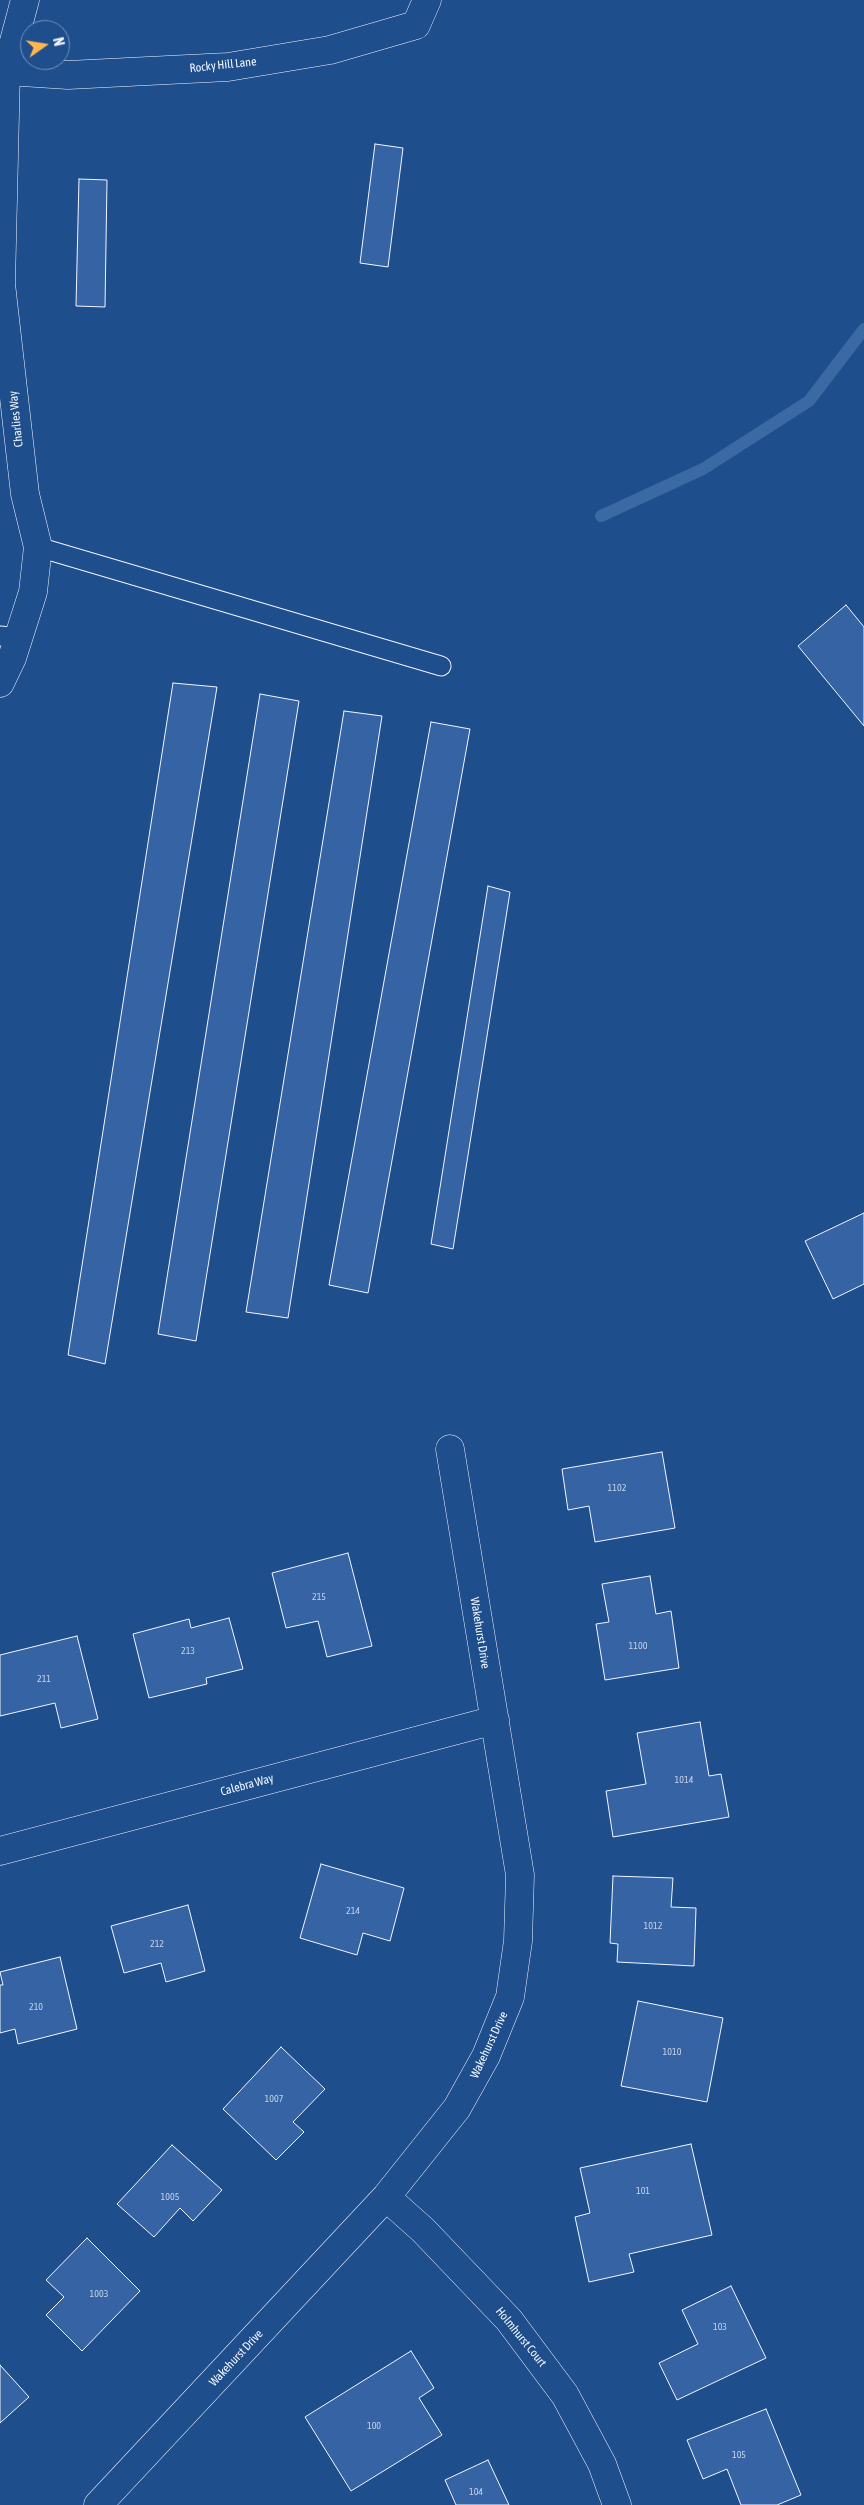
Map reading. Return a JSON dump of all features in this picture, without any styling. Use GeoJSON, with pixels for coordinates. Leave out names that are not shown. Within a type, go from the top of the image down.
{"type":"FeatureCollection","features":[{"type":"Feature","properties":{"kind":"street","name":"Charlies Way"},"geometry":{"type":"LineString","coordinates":[[0,682],[9,637],[33,592],[38,547],[24,494],[1,284],[3,73],[25,0]]}},
{"type":"Feature","properties":{"kind":"street","name":"Rocky Hill Lane"},"geometry":{"type":"LineString","coordinates":[[3,73],[68,75],[228,67],[330,50],[416,25],[427,0]]}},
{"type":"Feature","properties":{"kind":"street","name":"Wakehurst Drive"},"geometry":{"type":"LineString","coordinates":[[98,2505],[386,2197],[458,2108],[486,2056],[510,1997],[518,1941],[520,1875],[450,1449]]}},
{"type":"Feature","properties":{"kind":"street","name":"Calebra Way"},"geometry":{"type":"LineString","coordinates":[[0,1851],[495,1720]]}},
{"type":"Feature","properties":{"kind":"street","name":"Holmhurst Court"},"geometry":{"type":"LineString","coordinates":[[386,2197],[423,2230],[509,2320],[565,2394],[602,2464],[617,2505]]}},
{"type":"Feature","properties":{"kind":"lane"},"geometry":{"type":"LineString","coordinates":[[38,547],[441,666]]}},
{"type":"Feature","properties":{"kind":"building"},"geometry":{"type":"Polygon","coordinates":[[[375,144],[403,148],[388,267],[360,263],[375,144]]]}},
{"type":"Feature","properties":{"kind":"building"},"geometry":{"type":"Polygon","coordinates":[[[79,179],[107,180],[105,307],[76,306],[79,179]]]}},
{"type":"Feature","properties":{"kind":"building"},"geometry":{"type":"Polygon","coordinates":[[[846,605],[864,627],[864,726],[798,646],[846,605]]]}},
{"type":"Feature","properties":{"kind":"building"},"geometry":{"type":"Polygon","coordinates":[[[173,683],[217,687],[105,1364],[68,1355],[173,683]]]}},
{"type":"Feature","properties":{"kind":"building"},"geometry":{"type":"Polygon","coordinates":[[[260,694],[299,701],[196,1341],[158,1334],[260,694]]]}},
{"type":"Feature","properties":{"kind":"building"},"geometry":{"type":"Polygon","coordinates":[[[344,711],[382,716],[288,1318],[246,1312],[344,711]]]}},
{"type":"Feature","properties":{"kind":"building"},"geometry":{"type":"Polygon","coordinates":[[[431,722],[470,729],[368,1293],[329,1285],[431,722]]]}},
{"type":"Feature","properties":{"kind":"building"},"geometry":{"type":"Polygon","coordinates":[[[488,886],[510,892],[453,1249],[431,1244],[488,886]]]}},
{"type":"Feature","properties":{"kind":"building"},"geometry":{"type":"Polygon","coordinates":[[[864,1213],[864,1284],[833,1299],[805,1241],[864,1213]]]}},
{"type":"Feature","properties":{"kind":"building"},"geometry":{"type":"Polygon","coordinates":[[[662,1452],[675,1528],[595,1542],[589,1506],[568,1510],[562,1469],[662,1452]]]}},
{"type":"Feature","properties":{"kind":"building"},"geometry":{"type":"Polygon","coordinates":[[[348,1553],[372,1646],[327,1657],[318,1621],[286,1628],[272,1573],[348,1553]]]}},
{"type":"Feature","properties":{"kind":"building"},"geometry":{"type":"Polygon","coordinates":[[[650,1576],[656,1614],[671,1611],[679,1668],[605,1680],[596,1624],[609,1622],[602,1584],[650,1576]]]}},
{"type":"Feature","properties":{"kind":"building"},"geometry":{"type":"Polygon","coordinates":[[[229,1618],[243,1669],[206,1678],[207,1684],[149,1698],[133,1634],[189,1619],[191,1628],[229,1618]]]}},
{"type":"Feature","properties":{"kind":"building"},"geometry":{"type":"Polygon","coordinates":[[[77,1636],[98,1719],[61,1728],[55,1703],[0,1716],[0,1655],[77,1636]]]}},
{"type":"Feature","properties":{"kind":"building"},"geometry":{"type":"Polygon","coordinates":[[[700,1722],[709,1776],[721,1774],[729,1817],[613,1837],[606,1791],[646,1784],[637,1733],[700,1722]]]}},
{"type":"Feature","properties":{"kind":"building"},"geometry":{"type":"Polygon","coordinates":[[[321,1864],[404,1888],[390,1941],[363,1933],[357,1955],[300,1938],[321,1864]]]}},
{"type":"Feature","properties":{"kind":"building"},"geometry":{"type":"Polygon","coordinates":[[[613,1876],[673,1878],[671,1907],[696,1908],[694,1966],[617,1962],[618,1944],[610,1943],[613,1876]]]}},
{"type":"Feature","properties":{"kind":"building"},"geometry":{"type":"Polygon","coordinates":[[[188,1905],[205,1971],[166,1982],[161,1963],[124,1973],[111,1926],[188,1905]]]}},
{"type":"Feature","properties":{"kind":"building"},"geometry":{"type":"Polygon","coordinates":[[[60,1957],[77,2029],[18,2044],[15,2029],[0,2033],[0,1985],[3,1985],[0,1972],[60,1957]]]}},
{"type":"Feature","properties":{"kind":"building"},"geometry":{"type":"Polygon","coordinates":[[[638,2001],[723,2018],[707,2102],[621,2086],[638,2001]]]}},
{"type":"Feature","properties":{"kind":"building"},"geometry":{"type":"Polygon","coordinates":[[[281,2047],[325,2089],[293,2122],[304,2132],[276,2160],[223,2109],[281,2047]]]}},
{"type":"Feature","properties":{"kind":"building"},"geometry":{"type":"Polygon","coordinates":[[[691,2144],[712,2235],[629,2254],[634,2272],[589,2282],[575,2217],[590,2213],[580,2168],[691,2144]]]}},
{"type":"Feature","properties":{"kind":"building"},"geometry":{"type":"Polygon","coordinates":[[[172,2145],[222,2190],[193,2221],[180,2208],[154,2237],[117,2204],[172,2145]]]}},
{"type":"Feature","properties":{"kind":"building"},"geometry":{"type":"Polygon","coordinates":[[[87,2238],[140,2291],[82,2351],[46,2315],[64,2297],[46,2280],[87,2238]]]}},
{"type":"Feature","properties":{"kind":"building"},"geometry":{"type":"Polygon","coordinates":[[[731,2286],[766,2358],[677,2400],[659,2363],[698,2344],[682,2310],[731,2286]]]}},
{"type":"Feature","properties":{"kind":"building"},"geometry":{"type":"Polygon","coordinates":[[[411,2351],[434,2388],[419,2398],[442,2435],[351,2491],[305,2417],[411,2351]]]}},
{"type":"Feature","properties":{"kind":"building"},"geometry":{"type":"Polygon","coordinates":[[[0,2365],[29,2397],[0,2423],[0,2365]]]}},
{"type":"Feature","properties":{"kind":"building"},"geometry":{"type":"Polygon","coordinates":[[[766,2409],[801,2495],[777,2505],[741,2505],[727,2469],[703,2479],[687,2440],[766,2409]]]}},
{"type":"Feature","properties":{"kind":"building"},"geometry":{"type":"Polygon","coordinates":[[[488,2460],[509,2505],[456,2505],[445,2480],[488,2460]]]}},
{"type":"Feature","properties":{"kind":"waterway"},"geometry":{"type":"LineString","coordinates":[[601,516],[703,469],[809,401],[864,329]]}}]}
